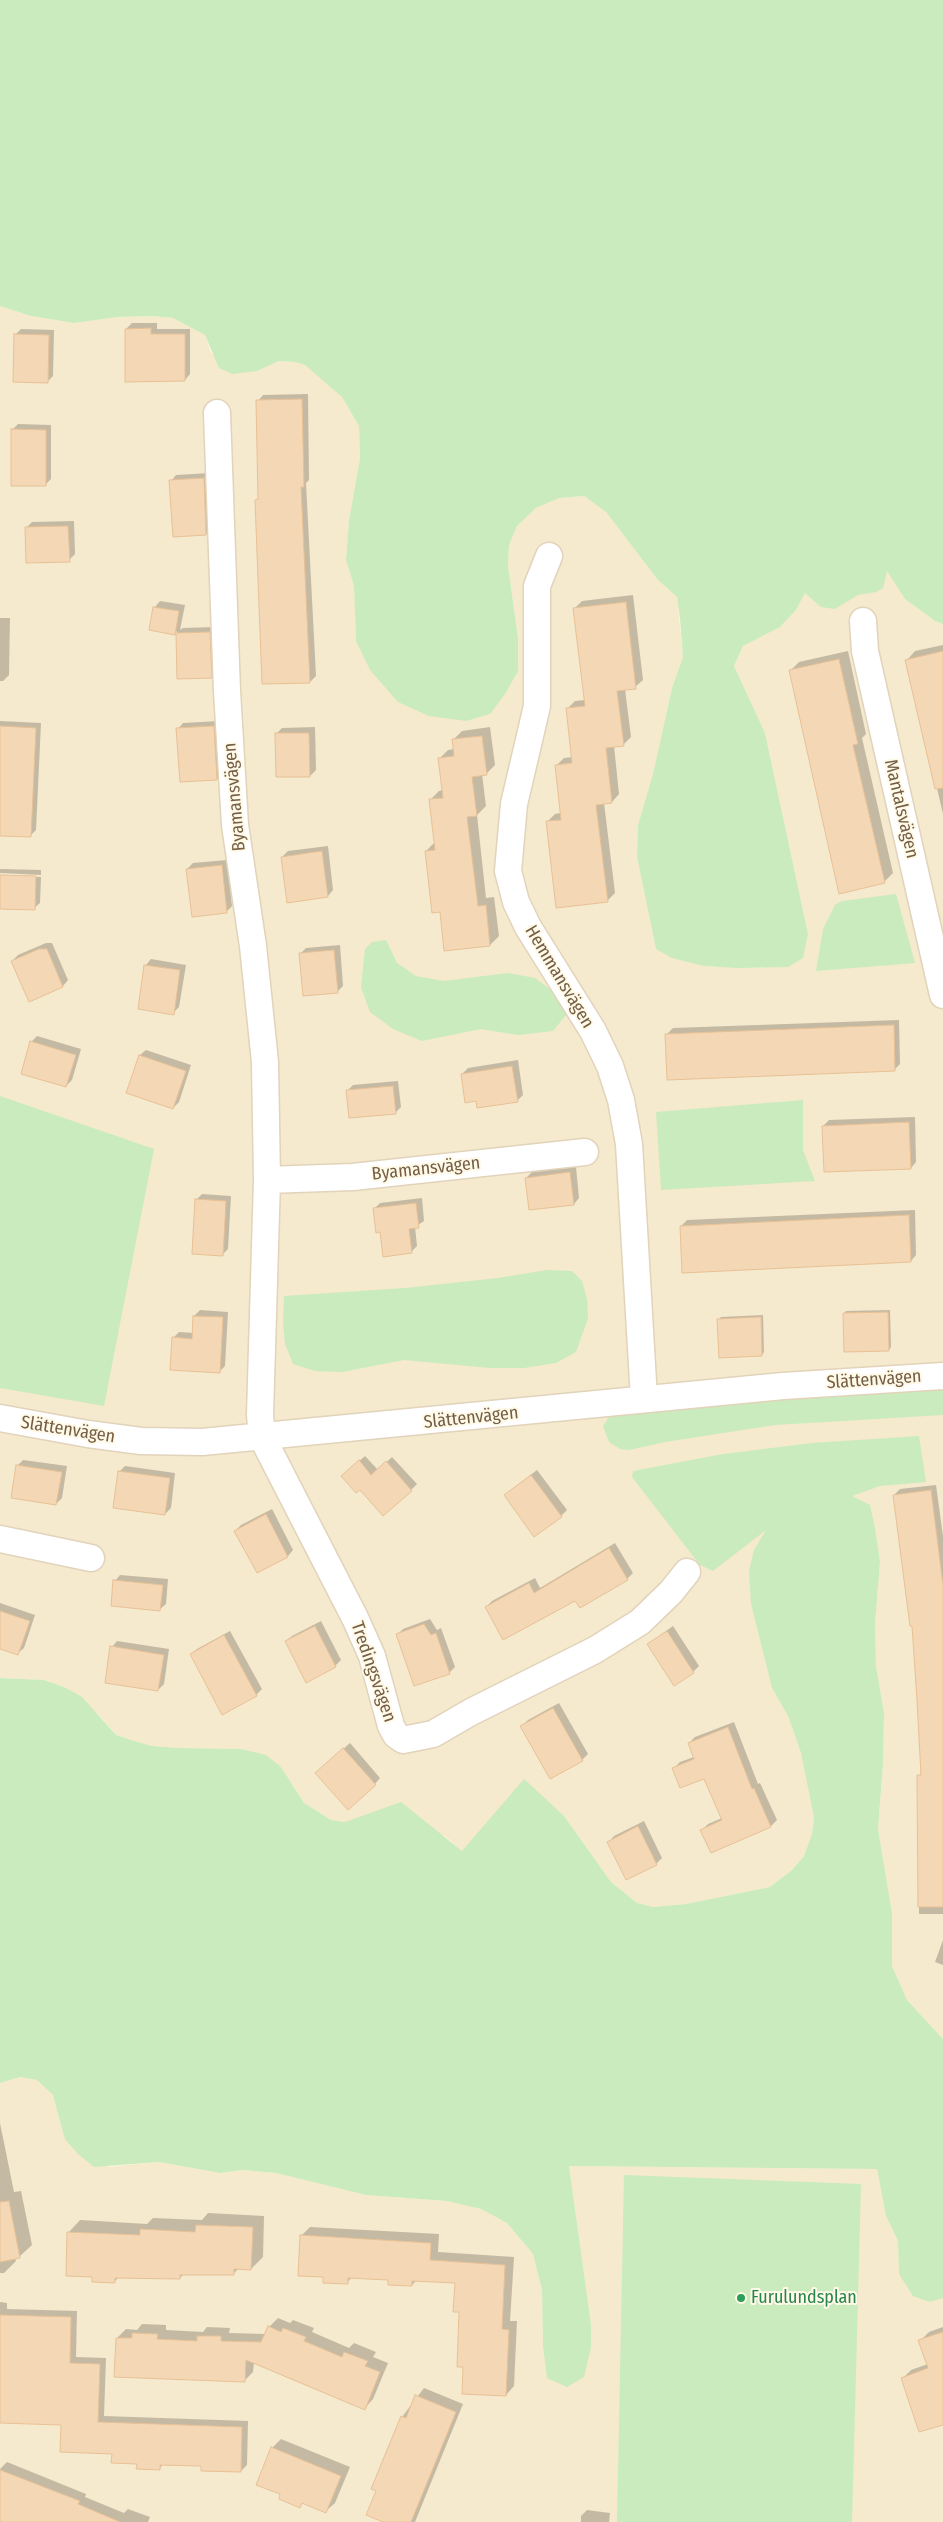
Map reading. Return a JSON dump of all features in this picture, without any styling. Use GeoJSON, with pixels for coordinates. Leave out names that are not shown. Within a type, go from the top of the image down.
{"type":"FeatureCollection","features":[{"type":"Feature","properties":{"kind":"street","name":"Byamansvägen"},"geometry":{"type":"LineString","coordinates":[[217,413],[227,691],[235,825],[252,946],[265,1062],[267,1180],[260,1415],[262,1437]]}},
{"type":"Feature","properties":{"kind":"street","name":"Hemmansvägen"},"geometry":{"type":"LineString","coordinates":[[549,556],[537,586],[537,706],[514,804],[508,871],[516,902],[528,927],[593,1031],[610,1066],[622,1100],[629,1144],[644,1399]]}},
{"type":"Feature","properties":{"kind":"street","name":"Mantalsvägen"},"geometry":{"type":"LineString","coordinates":[[863,621],[865,651],[943,995]]}},
{"type":"Feature","properties":{"kind":"street","name":"Byamansvägen"},"geometry":{"type":"LineString","coordinates":[[267,1180],[353,1177],[585,1152]]}},
{"type":"Feature","properties":{"kind":"street","name":"Slättenvägen"},"geometry":{"type":"LineString","coordinates":[[0,1420],[142,1441],[202,1442],[783,1386],[943,1376]]}},
{"type":"Feature","properties":{"kind":"street","name":"Tredingsvägen"},"geometry":{"type":"LineString","coordinates":[[262,1437],[355,1618],[372,1656],[391,1726],[396,1735],[403,1740],[433,1734],[471,1712],[595,1650],[640,1622],[671,1592],[687,1572]]}},
{"type":"Feature","properties":{"kind":"street"},"geometry":{"type":"LineString","coordinates":[[0,1539],[90,1558]]}},
{"type":"Feature","properties":{"kind":"shaded area"},"geometry":{"type":"Polygon","coordinates":[[[0,306],[31,316],[74,323],[118,317],[152,316],[173,318],[205,335],[211,353],[257,371],[279,361],[295,362],[305,365],[320,376],[342,397],[359,426],[360,459],[349,520],[346,560],[354,586],[356,641],[518,638],[508,566],[509,545],[517,526],[536,508],[558,498],[584,496],[606,512],[658,580],[677,597],[683,657],[672,688],[653,774],[638,825],[637,857],[656,949],[704,966],[763,968],[808,934],[765,733],[734,666],[743,646],[780,627],[796,610],[805,593],[887,570],[905,599],[935,621],[943,624],[943,2039],[907,2000],[892,1966],[892,1913],[878,1829],[883,1764],[884,1713],[876,1666],[875,1624],[880,1562],[870,1505],[751,1604],[772,1688],[788,1716],[801,1753],[811,1794],[814,1817],[812,1834],[804,1856],[792,1870],[770,1887],[686,1904],[653,1907],[637,1903],[611,1882],[564,1816],[462,1851],[445,1836],[366,1815],[345,1822],[331,1820],[304,1803],[281,1767],[241,1749],[152,1746],[131,1740],[116,1735],[99,1715],[64,1687],[44,1680],[0,1678],[0,306]]]}},
{"type":"Feature","properties":{"kind":"shaded area"},"geometry":{"type":"Polygon","coordinates":[[[20,2077],[37,2080],[53,2095],[61,2116],[108,2167],[159,2162],[220,2173],[242,2170],[276,2173],[366,2195],[447,2201],[481,2209],[507,2223],[533,2254],[542,2290],[543,2347],[547,2378],[591,2347],[591,2324],[569,2166],[877,2169],[886,2216],[898,2241],[899,2274],[930,2302],[943,2298],[943,2522],[0,2522],[0,2083],[20,2077]]]}},
{"type":"Feature","properties":{"kind":"green space"},"geometry":{"type":"Polygon","coordinates":[[[0,0],[943,0],[943,624],[935,621],[905,599],[887,571],[883,588],[876,592],[858,595],[835,609],[821,607],[805,593],[796,610],[780,627],[743,646],[734,666],[765,733],[808,934],[803,958],[788,967],[738,968],[704,966],[672,958],[656,949],[637,857],[638,825],[653,774],[672,688],[683,657],[680,619],[677,597],[658,580],[606,512],[584,496],[559,498],[536,508],[517,526],[509,545],[508,566],[518,638],[518,671],[505,694],[490,714],[466,721],[429,716],[398,702],[370,670],[356,641],[354,586],[346,560],[349,520],[360,459],[359,426],[342,397],[305,365],[295,362],[279,361],[257,371],[233,374],[219,368],[205,335],[173,318],[152,316],[118,317],[74,323],[31,316],[0,306],[0,0]]]}},
{"type":"Feature","properties":{"kind":"green space"},"geometry":{"type":"Polygon","coordinates":[[[896,894],[915,963],[816,971],[823,929],[835,905],[842,901],[896,894]]]}},
{"type":"Feature","properties":{"kind":"green space"},"geometry":{"type":"Polygon","coordinates":[[[386,940],[397,963],[416,976],[443,981],[508,973],[535,978],[559,996],[566,1015],[553,1031],[518,1035],[481,1029],[422,1041],[393,1029],[370,1012],[361,987],[365,949],[372,942],[386,940]]]}},
{"type":"Feature","properties":{"kind":"green space"},"geometry":{"type":"Polygon","coordinates":[[[0,1096],[154,1149],[104,1406],[0,1388],[0,1096]]]}},
{"type":"Feature","properties":{"kind":"green space"},"geometry":{"type":"Polygon","coordinates":[[[803,1100],[803,1150],[815,1181],[661,1190],[656,1112],[803,1100]]]}},
{"type":"Feature","properties":{"kind":"green space"},"geometry":{"type":"Polygon","coordinates":[[[547,1270],[572,1271],[582,1281],[587,1299],[588,1318],[576,1352],[556,1363],[524,1368],[490,1368],[404,1360],[342,1372],[315,1371],[293,1364],[285,1344],[283,1322],[284,1296],[405,1288],[498,1278],[547,1270]]]}},
{"type":"Feature","properties":{"kind":"green space"},"geometry":{"type":"Polygon","coordinates":[[[943,1389],[943,1415],[775,1425],[665,1442],[629,1450],[620,1449],[609,1442],[603,1426],[609,1417],[747,1400],[943,1389]]]}},
{"type":"Feature","properties":{"kind":"green space"},"geometry":{"type":"Polygon","coordinates":[[[919,1436],[926,1482],[880,1486],[852,1496],[870,1505],[880,1562],[875,1624],[876,1666],[884,1713],[883,1764],[878,1829],[892,1913],[892,1966],[907,2000],[943,2039],[943,2298],[930,2302],[913,2296],[899,2274],[898,2241],[886,2216],[877,2169],[569,2166],[591,2324],[591,2347],[584,2377],[567,2387],[547,2378],[543,2347],[542,2290],[533,2254],[507,2223],[481,2209],[447,2201],[366,2195],[276,2173],[242,2170],[220,2173],[159,2162],[94,2167],[78,2154],[65,2139],[53,2095],[37,2080],[20,2077],[0,2083],[0,1678],[44,1680],[64,1687],[82,1697],[116,1735],[131,1740],[152,1746],[241,1749],[266,1755],[281,1767],[304,1803],[331,1820],[345,1822],[401,1802],[462,1851],[524,1779],[564,1816],[611,1882],[637,1903],[653,1907],[686,1904],[770,1887],[792,1870],[804,1856],[812,1834],[814,1817],[801,1753],[788,1716],[772,1688],[751,1604],[749,1571],[754,1550],[766,1530],[713,1571],[700,1565],[632,1477],[633,1471],[723,1454],[812,1443],[919,1436]]]}},
{"type":"Feature","properties":{"kind":"green space","name":"Furulundsplan"},"geometry":{"type":"Polygon","coordinates":[[[624,2175],[861,2184],[852,2522],[617,2522],[624,2175]]]}},
{"type":"Feature","properties":{"kind":"building"},"geometry":{"type":"Polygon","coordinates":[[[151,328],[151,334],[185,334],[185,381],[125,382],[125,329],[151,328]]]}},
{"type":"Feature","properties":{"kind":"building"},"geometry":{"type":"Polygon","coordinates":[[[14,334],[49,335],[48,383],[13,382],[14,334]]]}},
{"type":"Feature","properties":{"kind":"building"},"geometry":{"type":"Polygon","coordinates":[[[302,399],[304,487],[301,487],[310,683],[262,684],[255,500],[258,499],[256,400],[302,399]]]}},
{"type":"Feature","properties":{"kind":"building"},"geometry":{"type":"Polygon","coordinates":[[[11,429],[46,430],[46,486],[11,486],[11,429]]]}},
{"type":"Feature","properties":{"kind":"building"},"geometry":{"type":"Polygon","coordinates":[[[204,478],[206,535],[173,537],[169,480],[204,478]]]}},
{"type":"Feature","properties":{"kind":"building"},"geometry":{"type":"Polygon","coordinates":[[[68,526],[70,562],[26,563],[25,527],[68,526]]]}},
{"type":"Feature","properties":{"kind":"building"},"geometry":{"type":"Polygon","coordinates":[[[626,602],[636,689],[617,691],[624,746],[606,748],[612,803],[596,805],[608,902],[556,908],[546,821],[561,820],[555,765],[572,763],[566,708],[585,706],[573,608],[626,602]]]}},
{"type":"Feature","properties":{"kind":"building"},"geometry":{"type":"Polygon","coordinates":[[[153,607],[179,611],[175,635],[149,630],[153,607]]]}},
{"type":"Feature","properties":{"kind":"building"},"geometry":{"type":"Polygon","coordinates":[[[210,632],[212,678],[177,679],[176,633],[210,632]]]}},
{"type":"Feature","properties":{"kind":"building"},"geometry":{"type":"Polygon","coordinates":[[[943,651],[943,788],[935,789],[905,660],[943,651]]]}},
{"type":"Feature","properties":{"kind":"building"},"geometry":{"type":"Polygon","coordinates":[[[839,659],[858,744],[853,745],[885,883],[839,894],[789,670],[839,659]]]}},
{"type":"Feature","properties":{"kind":"building"},"geometry":{"type":"Polygon","coordinates":[[[0,726],[36,728],[31,837],[0,836],[0,726]]]}},
{"type":"Feature","properties":{"kind":"building"},"geometry":{"type":"Polygon","coordinates":[[[214,726],[217,780],[180,782],[176,728],[214,726]]]}},
{"type":"Feature","properties":{"kind":"building"},"geometry":{"type":"Polygon","coordinates":[[[275,733],[309,733],[310,777],[276,777],[275,733]]]}},
{"type":"Feature","properties":{"kind":"building"},"geometry":{"type":"Polygon","coordinates":[[[482,736],[487,775],[472,777],[477,816],[467,817],[478,906],[486,905],[490,946],[444,951],[440,912],[432,913],[425,851],[435,850],[429,799],[443,798],[438,758],[454,756],[452,739],[482,736]]]}},
{"type":"Feature","properties":{"kind":"building"},"geometry":{"type":"Polygon","coordinates":[[[322,851],[328,897],[287,903],[281,857],[322,851]]]}},
{"type":"Feature","properties":{"kind":"building"},"geometry":{"type":"Polygon","coordinates":[[[222,865],[227,913],[192,917],[186,869],[222,865]]]}},
{"type":"Feature","properties":{"kind":"building"},"geometry":{"type":"Polygon","coordinates":[[[0,875],[36,876],[35,910],[0,909],[0,875]]]}},
{"type":"Feature","properties":{"kind":"building"},"geometry":{"type":"Polygon","coordinates":[[[39,949],[47,949],[63,987],[29,1002],[11,961],[39,949]]]}},
{"type":"Feature","properties":{"kind":"building"},"geometry":{"type":"Polygon","coordinates":[[[334,950],[338,993],[303,996],[299,953],[334,950]]]}},
{"type":"Feature","properties":{"kind":"building"},"geometry":{"type":"Polygon","coordinates":[[[144,965],[180,970],[174,1015],[138,1009],[144,965]]]}},
{"type":"Feature","properties":{"kind":"building"},"geometry":{"type":"Polygon","coordinates":[[[894,1025],[895,1071],[667,1080],[665,1034],[894,1025]]]}},
{"type":"Feature","properties":{"kind":"building"},"geometry":{"type":"Polygon","coordinates":[[[30,1041],[76,1055],[66,1087],[21,1074],[30,1041]]]}},
{"type":"Feature","properties":{"kind":"building"},"geometry":{"type":"Polygon","coordinates":[[[139,1055],[186,1071],[173,1109],[126,1093],[139,1055]]]}},
{"type":"Feature","properties":{"kind":"building"},"geometry":{"type":"Polygon","coordinates":[[[512,1066],[518,1102],[477,1108],[476,1101],[465,1103],[461,1074],[512,1066]]]}},
{"type":"Feature","properties":{"kind":"building"},"geometry":{"type":"Polygon","coordinates":[[[393,1086],[396,1114],[349,1118],[346,1090],[393,1086]]]}},
{"type":"Feature","properties":{"kind":"building"},"geometry":{"type":"Polygon","coordinates":[[[909,1122],[911,1169],[824,1172],[822,1126],[909,1122]]]}},
{"type":"Feature","properties":{"kind":"building"},"geometry":{"type":"Polygon","coordinates":[[[570,1172],[574,1205],[529,1210],[525,1178],[570,1172]]]}},
{"type":"Feature","properties":{"kind":"building"},"geometry":{"type":"Polygon","coordinates":[[[195,1199],[226,1201],[223,1256],[192,1254],[195,1199]]]}},
{"type":"Feature","properties":{"kind":"building"},"geometry":{"type":"Polygon","coordinates":[[[416,1203],[419,1228],[409,1229],[412,1253],[383,1257],[380,1232],[376,1233],[373,1208],[416,1203]]]}},
{"type":"Feature","properties":{"kind":"building"},"geometry":{"type":"Polygon","coordinates":[[[909,1215],[911,1262],[682,1273],[680,1226],[909,1215]]]}},
{"type":"Feature","properties":{"kind":"building"},"geometry":{"type":"Polygon","coordinates":[[[888,1312],[889,1351],[844,1352],[843,1313],[888,1312]]]}},
{"type":"Feature","properties":{"kind":"building"},"geometry":{"type":"Polygon","coordinates":[[[193,1316],[223,1317],[220,1373],[170,1370],[172,1337],[192,1339],[193,1316]]]}},
{"type":"Feature","properties":{"kind":"building"},"geometry":{"type":"Polygon","coordinates":[[[761,1317],[762,1356],[719,1358],[717,1319],[761,1317]]]}},
{"type":"Feature","properties":{"kind":"building"},"geometry":{"type":"Polygon","coordinates":[[[359,1460],[371,1475],[386,1461],[412,1491],[383,1516],[360,1490],[356,1493],[341,1476],[359,1460]]]}},
{"type":"Feature","properties":{"kind":"building"},"geometry":{"type":"Polygon","coordinates":[[[16,1465],[62,1472],[56,1505],[11,1498],[16,1465]]]}},
{"type":"Feature","properties":{"kind":"building"},"geometry":{"type":"Polygon","coordinates":[[[118,1471],[170,1478],[165,1515],[113,1508],[118,1471]]]}},
{"type":"Feature","properties":{"kind":"building"},"geometry":{"type":"Polygon","coordinates":[[[531,1475],[562,1517],[534,1537],[504,1495],[531,1475]]]}},
{"type":"Feature","properties":{"kind":"building"},"geometry":{"type":"Polygon","coordinates":[[[931,1490],[943,1585],[943,1907],[918,1907],[917,1775],[921,1775],[917,1700],[912,1626],[910,1626],[893,1495],[931,1490]]]}},
{"type":"Feature","properties":{"kind":"building"},"geometry":{"type":"Polygon","coordinates":[[[266,1514],[288,1557],[257,1573],[234,1531],[266,1514]]]}},
{"type":"Feature","properties":{"kind":"building"},"geometry":{"type":"Polygon","coordinates":[[[609,1548],[628,1580],[580,1608],[575,1601],[503,1640],[485,1607],[529,1583],[534,1593],[609,1548]]]}},
{"type":"Feature","properties":{"kind":"building"},"geometry":{"type":"Polygon","coordinates":[[[113,1580],[163,1585],[160,1611],[111,1606],[113,1580]]]}},
{"type":"Feature","properties":{"kind":"building"},"geometry":{"type":"Polygon","coordinates":[[[0,1611],[30,1621],[18,1655],[0,1649],[0,1611]]]}},
{"type":"Feature","properties":{"kind":"building"},"geometry":{"type":"Polygon","coordinates":[[[424,1624],[431,1635],[436,1633],[450,1674],[414,1686],[396,1634],[424,1624]]]}},
{"type":"Feature","properties":{"kind":"building"},"geometry":{"type":"Polygon","coordinates":[[[315,1626],[336,1667],[306,1683],[285,1641],[315,1626]]]}},
{"type":"Feature","properties":{"kind":"building"},"geometry":{"type":"Polygon","coordinates":[[[667,1631],[694,1673],[674,1686],[647,1644],[667,1631]]]}},
{"type":"Feature","properties":{"kind":"building"},"geometry":{"type":"Polygon","coordinates":[[[224,1635],[257,1696],[222,1715],[190,1654],[224,1635]]]}},
{"type":"Feature","properties":{"kind":"building"},"geometry":{"type":"Polygon","coordinates":[[[110,1646],[164,1655],[158,1691],[105,1683],[110,1646]]]}},
{"type":"Feature","properties":{"kind":"building"},"geometry":{"type":"Polygon","coordinates":[[[553,1708],[583,1761],[550,1779],[520,1726],[553,1708]]]}},
{"type":"Feature","properties":{"kind":"building"},"geometry":{"type":"Polygon","coordinates":[[[728,1727],[752,1789],[754,1788],[771,1827],[711,1853],[700,1830],[722,1820],[704,1779],[680,1788],[672,1768],[694,1759],[688,1743],[728,1727]]]}},
{"type":"Feature","properties":{"kind":"building"},"geometry":{"type":"Polygon","coordinates":[[[343,1748],[376,1785],[348,1810],[315,1773],[343,1748]]]}},
{"type":"Feature","properties":{"kind":"building"},"geometry":{"type":"Polygon","coordinates":[[[638,1826],[657,1865],[626,1880],[607,1842],[638,1826]]]}},
{"type":"Feature","properties":{"kind":"building"},"geometry":{"type":"Polygon","coordinates":[[[9,2201],[20,2258],[0,2262],[0,2202],[9,2201]]]}},
{"type":"Feature","properties":{"kind":"building"},"geometry":{"type":"Polygon","coordinates":[[[196,2225],[253,2227],[251,2270],[234,2269],[234,2275],[180,2275],[180,2279],[115,2278],[115,2283],[92,2282],[92,2277],[66,2276],[67,2232],[140,2235],[140,2229],[195,2232],[196,2225]]]}},
{"type":"Feature","properties":{"kind":"building"},"geometry":{"type":"Polygon","coordinates":[[[300,2235],[431,2243],[430,2260],[505,2265],[502,2329],[509,2330],[506,2396],[462,2394],[463,2367],[457,2367],[459,2312],[453,2312],[455,2283],[412,2281],[412,2286],[388,2285],[388,2280],[348,2278],[348,2284],[323,2283],[323,2277],[298,2276],[300,2235]]]}},
{"type":"Feature","properties":{"kind":"building"},"geometry":{"type":"Polygon","coordinates":[[[0,2315],[71,2317],[70,2363],[100,2364],[98,2422],[242,2427],[241,2472],[201,2471],[201,2466],[160,2465],[160,2470],[136,2469],[137,2464],[111,2463],[112,2454],[60,2452],[61,2425],[0,2423],[0,2315]]]}},
{"type":"Feature","properties":{"kind":"building"},"geometry":{"type":"Polygon","coordinates":[[[268,2326],[281,2332],[283,2328],[306,2337],[304,2341],[342,2357],[344,2352],[368,2361],[365,2366],[380,2372],[365,2410],[246,2360],[245,2382],[114,2377],[116,2338],[132,2338],[132,2333],[158,2334],[157,2339],[197,2341],[197,2336],[221,2336],[221,2341],[261,2342],[268,2326]]]}},
{"type":"Feature","properties":{"kind":"building"},"geometry":{"type":"Polygon","coordinates":[[[943,2332],[943,2425],[919,2432],[901,2378],[928,2368],[918,2340],[943,2332]]]}},
{"type":"Feature","properties":{"kind":"building"},"geometry":{"type":"Polygon","coordinates":[[[415,2395],[456,2412],[411,2522],[383,2522],[366,2515],[376,2491],[371,2489],[401,2416],[406,2418],[415,2395]]]}},
{"type":"Feature","properties":{"kind":"building"},"geometry":{"type":"Polygon","coordinates":[[[271,2447],[341,2476],[326,2513],[302,2503],[300,2508],[279,2499],[280,2494],[256,2485],[271,2447]]]}},
{"type":"Feature","properties":{"kind":"building"},"geometry":{"type":"Polygon","coordinates":[[[0,2470],[80,2501],[78,2504],[120,2522],[0,2522],[0,2470]]]}},
{"type":"Feature","properties":{"kind":"place","name":"Furulundsplan"},"geometry":{"type":"Point","coordinates":[741,2298]}}]}
